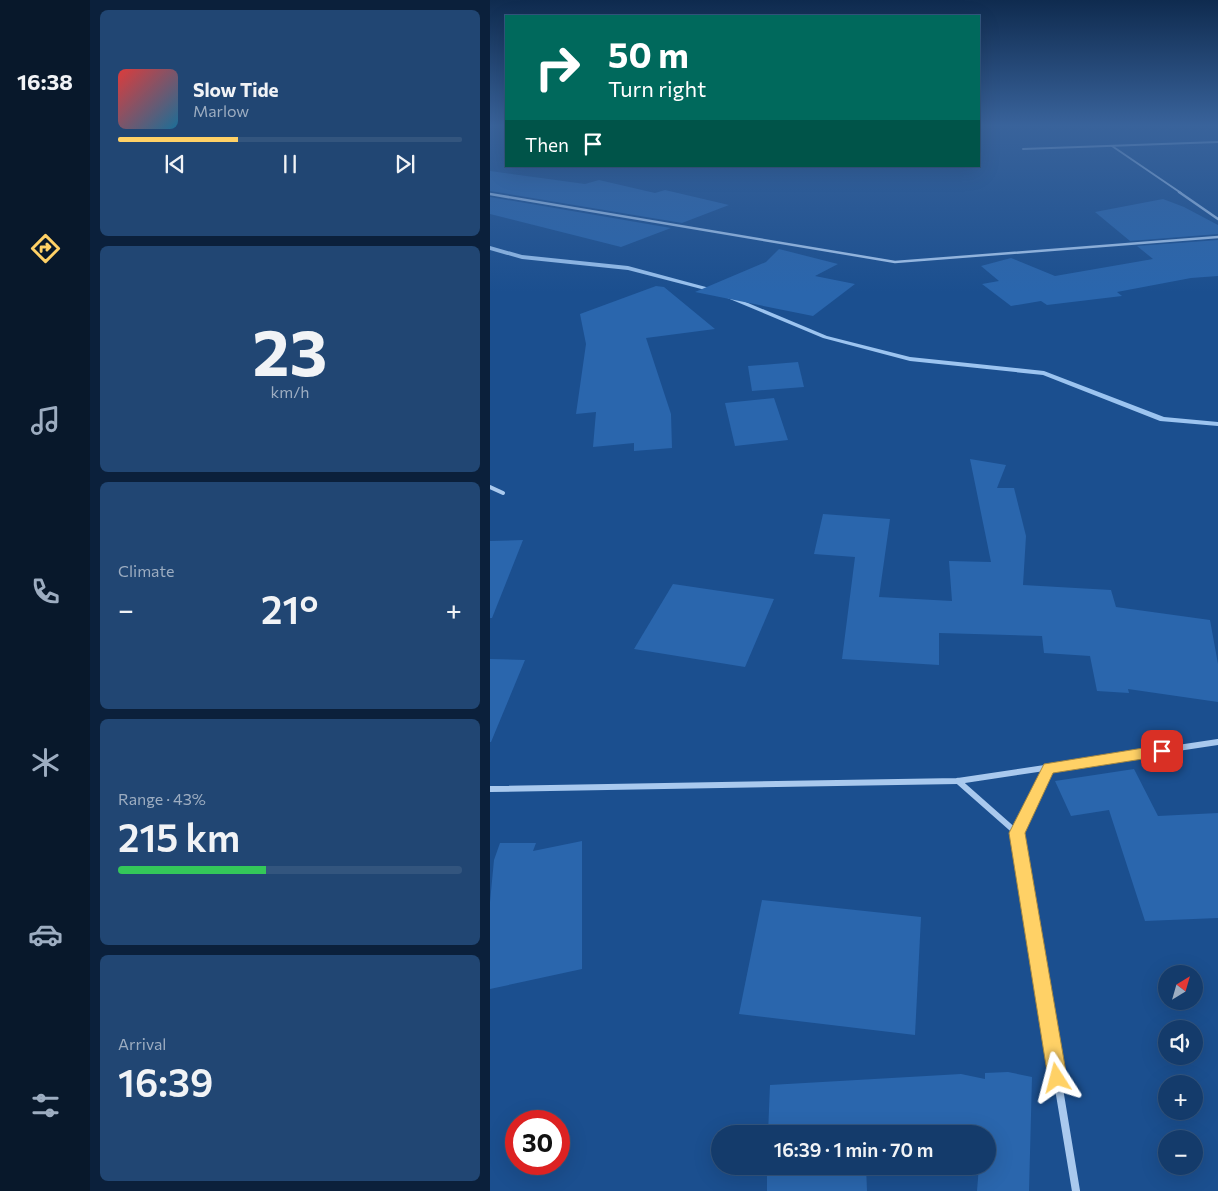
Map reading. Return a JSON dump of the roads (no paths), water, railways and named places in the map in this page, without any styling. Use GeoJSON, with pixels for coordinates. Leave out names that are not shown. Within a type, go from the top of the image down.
{"type":"FeatureCollection","features":[{"type":"Feature","properties":{"kind":"street"},"geometry":{"type":"LineString","coordinates":[[1162,181],[1218,219]]}},
{"type":"Feature","properties":{"kind":"street"},"geometry":{"type":"LineString","coordinates":[[490,194],[895,262],[1218,237]]}},
{"type":"Feature","properties":{"kind":"street"},"geometry":{"type":"LineString","coordinates":[[490,487],[503,494]]}},
{"type":"Feature","properties":{"kind":"street"},"geometry":{"type":"LineString","coordinates":[[490,789],[958,781],[1218,742]]}},
{"type":"Feature","properties":{"kind":"street"},"geometry":{"type":"LineString","coordinates":[[1049,768],[1017,833],[1076,1191]]}},
{"type":"Feature","properties":{"kind":"street"},"geometry":{"type":"LineString","coordinates":[[958,781],[1017,833]]}},
{"type":"Feature","properties":{"kind":"waterway"},"geometry":{"type":"LineString","coordinates":[[490,248],[522,257],[628,268],[715,291],[825,337],[910,359],[1044,373],[1163,419],[1218,424]]}}]}
